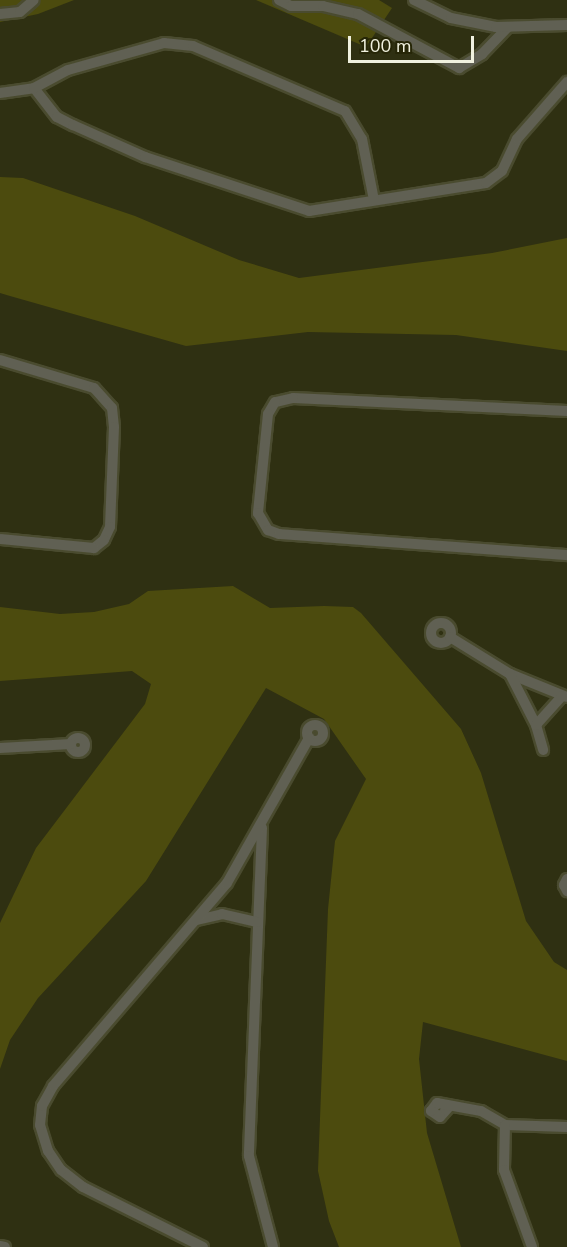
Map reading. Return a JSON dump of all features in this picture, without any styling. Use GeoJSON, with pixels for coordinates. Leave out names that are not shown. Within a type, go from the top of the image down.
{"type":"FeatureCollection","features":[{"type":"Feature","properties":{"kind":"street"},"geometry":{"type":"LineString","coordinates":[[0,14],[20,12],[34,0]]}},
{"type":"Feature","properties":{"kind":"street"},"geometry":{"type":"LineString","coordinates":[[279,0],[291,6],[323,6],[358,14],[459,68],[482,54],[508,27]]}},
{"type":"Feature","properties":{"kind":"street"},"geometry":{"type":"LineString","coordinates":[[414,0],[431,4],[451,18],[508,27],[567,25]]}},
{"type":"Feature","properties":{"kind":"street"},"geometry":{"type":"LineString","coordinates":[[0,93],[34,88],[68,70],[164,44],[194,46],[345,111],[362,139],[374,200]]}},
{"type":"Feature","properties":{"kind":"street"},"geometry":{"type":"LineString","coordinates":[[34,88],[57,117],[73,125],[145,157],[309,211],[486,183],[496,178],[530,122],[567,82]]}},
{"type":"Feature","properties":{"kind":"street"},"geometry":{"type":"LineString","coordinates":[[0,360],[94,388],[112,408],[114,427],[110,527],[104,540],[94,548],[0,540]]}},
{"type":"Feature","properties":{"kind":"street"},"geometry":{"type":"LineString","coordinates":[[567,411],[293,398],[275,402],[268,414],[258,513],[268,530],[279,534],[567,555]]}},
{"type":"Feature","properties":{"kind":"street"},"geometry":{"type":"LineString","coordinates":[[450,637],[510,674],[564,696],[536,725]]}},
{"type":"Feature","properties":{"kind":"street"},"geometry":{"type":"LineString","coordinates":[[510,674],[536,725],[543,750]]}},
{"type":"Feature","properties":{"kind":"street"},"geometry":{"type":"LineString","coordinates":[[203,1247],[83,1187],[61,1170],[48,1150],[40,1125],[42,1106],[53,1086],[227,883],[262,826],[309,738]]}},
{"type":"Feature","properties":{"kind":"street"},"geometry":{"type":"LineString","coordinates":[[0,748],[71,744]]}},
{"type":"Feature","properties":{"kind":"street"},"geometry":{"type":"LineString","coordinates":[[262,826],[249,1156],[273,1247]]}},
{"type":"Feature","properties":{"kind":"street"},"geometry":{"type":"LineString","coordinates":[[567,879],[564,885],[567,891]]}},
{"type":"Feature","properties":{"kind":"street"},"geometry":{"type":"LineString","coordinates":[[196,920],[222,914],[257,922]]}},
{"type":"Feature","properties":{"kind":"street"},"geometry":{"type":"LineString","coordinates":[[449,1107],[481,1111],[505,1125],[567,1127]]}},
{"type":"Feature","properties":{"kind":"street"},"geometry":{"type":"LineString","coordinates":[[505,1125],[504,1170],[532,1247]]}},
{"type":"Feature","properties":{"kind":"street"},"geometry":{"type":"LineString","coordinates":[[0,1246],[5,1247]]}},
{"type":"Feature","properties":{"kind":"shaded area"},"geometry":{"type":"Polygon","coordinates":[[[0,0],[74,0],[38,14],[0,22],[0,0]]]}},
{"type":"Feature","properties":{"kind":"shaded area"},"geometry":{"type":"Polygon","coordinates":[[[256,0],[379,0],[392,8],[366,47],[256,0]]]}},
{"type":"Feature","properties":{"kind":"shaded area"},"geometry":{"type":"Polygon","coordinates":[[[0,177],[23,178],[135,216],[239,260],[299,278],[492,253],[567,238],[567,351],[456,335],[308,332],[186,346],[0,293],[0,177]]]}},
{"type":"Feature","properties":{"kind":"shaded area"},"geometry":{"type":"Polygon","coordinates":[[[233,586],[270,608],[353,607],[361,613],[461,729],[481,773],[526,921],[554,962],[567,970],[567,1061],[423,1022],[419,1059],[427,1133],[461,1247],[339,1247],[329,1221],[318,1171],[328,909],[335,841],[366,779],[324,719],[266,688],[146,881],[38,998],[10,1040],[0,1069],[0,923],[36,848],[145,704],[151,684],[132,671],[0,681],[0,607],[60,614],[94,612],[129,604],[148,591],[233,586]]]}}]}
